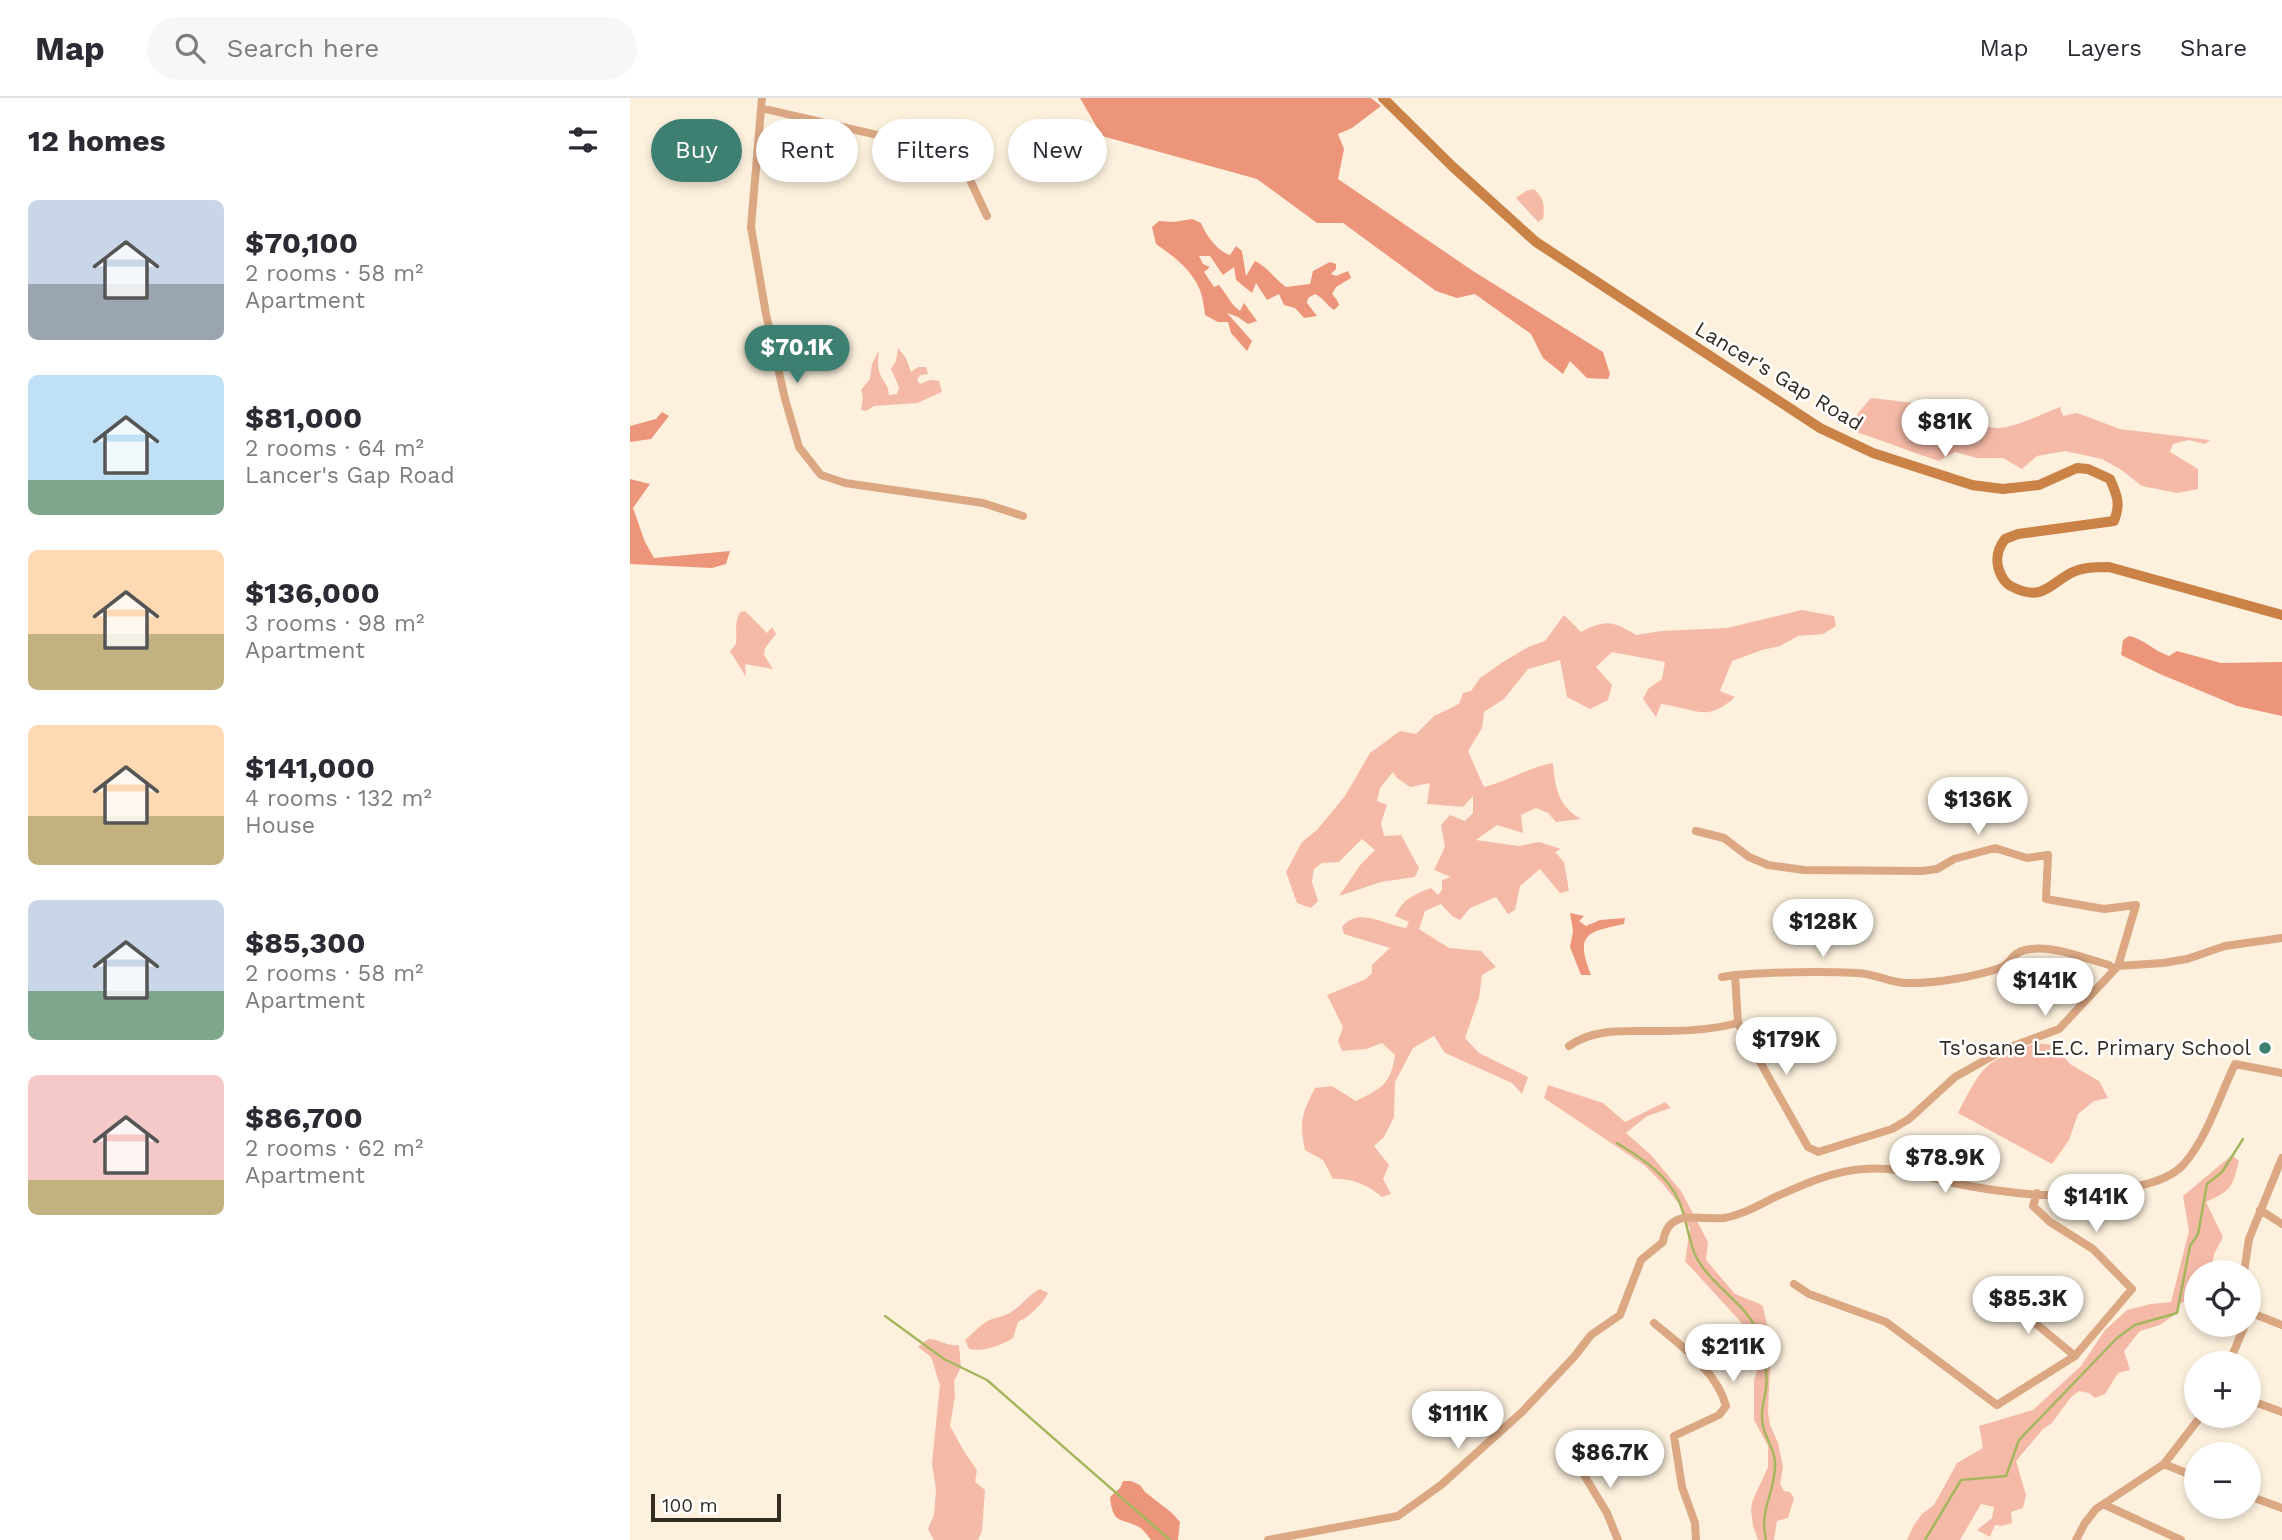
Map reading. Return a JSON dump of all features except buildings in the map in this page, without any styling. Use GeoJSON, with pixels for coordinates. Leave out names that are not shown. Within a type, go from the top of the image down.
{"type":"FeatureCollection","features":[{"type":"Feature","properties":{"kind":"main road","name":"Lancer's Gap Road"},"geometry":{"type":"LineString","coordinates":[[1383,98],[1453,167],[1536,242],[1830,433],[1873,453],[1972,485],[2003,488],[2039,485],[2077,468],[2088,469],[2110,479],[2118,498],[2118,511],[2114,521],[2018,534],[2005,539],[1996,565],[2007,585],[2025,593],[2038,593],[2071,573],[2109,566],[2282,615]]}},
{"type":"Feature","properties":{"kind":"street"},"geometry":{"type":"LineString","coordinates":[[762,98],[751,228],[766,314],[799,447],[821,475],[845,483],[983,503],[1023,516]]}},
{"type":"Feature","properties":{"kind":"street"},"geometry":{"type":"LineString","coordinates":[[761,108],[942,150],[963,165],[987,216]]}},
{"type":"Feature","properties":{"kind":"street"},"geometry":{"type":"LineString","coordinates":[[1696,831],[1724,838],[1759,862],[1804,870],[1922,872],[1937,869],[1954,859],[1995,848],[2027,859],[2048,855],[2046,899],[2104,909],[2136,905],[2116,968],[2059,1029],[2005,1049],[1955,1077],[1909,1119],[1892,1129],[1818,1152],[1808,1147],[1738,1023],[1735,975]]}},
{"type":"Feature","properties":{"kind":"street"},"geometry":{"type":"LineString","coordinates":[[1722,977],[1768,972],[1859,973],[1903,984],[1934,981],[2004,967],[2015,953],[2028,949],[2055,950],[2116,968],[2187,959],[2225,946],[2282,938]]}},
{"type":"Feature","properties":{"kind":"street"},"geometry":{"type":"LineString","coordinates":[[1569,1046],[1581,1037],[1597,1032],[1670,1031],[1738,1023]]}},
{"type":"Feature","properties":{"kind":"street"},"geometry":{"type":"LineString","coordinates":[[1268,1540],[1398,1516],[1441,1485],[1522,1412],[1591,1335],[1619,1315],[1641,1259],[1663,1242],[1664,1234],[1673,1222],[1696,1216],[1724,1218],[1756,1207],[1818,1179],[1864,1169],[1893,1169],[2017,1193],[2095,1195],[2154,1182],[2182,1167],[2197,1147],[2235,1064],[2282,1073]]}},
{"type":"Feature","properties":{"kind":"street"},"geometry":{"type":"LineString","coordinates":[[2246,1260],[2249,1239],[2282,1158]]}},
{"type":"Feature","properties":{"kind":"street"},"geometry":{"type":"LineString","coordinates":[[1794,1284],[1810,1294],[1886,1322],[1908,1335],[1997,1405],[2075,1356],[2132,1289],[2093,1249],[2050,1222],[2034,1206],[2037,1193]]}},
{"type":"Feature","properties":{"kind":"street"},"geometry":{"type":"LineString","coordinates":[[2260,1210],[2282,1224]]}},
{"type":"Feature","properties":{"kind":"street"},"geometry":{"type":"LineString","coordinates":[[2000,1294],[2075,1356]]}},
{"type":"Feature","properties":{"kind":"street"},"geometry":{"type":"LineString","coordinates":[[2261,1317],[2282,1325]]}},
{"type":"Feature","properties":{"kind":"street"},"geometry":{"type":"LineString","coordinates":[[1654,1323],[1709,1374],[1723,1394],[1726,1406],[1719,1415],[1674,1436],[1682,1487],[1695,1523],[1696,1540]]}},
{"type":"Feature","properties":{"kind":"street"},"geometry":{"type":"LineString","coordinates":[[2261,1404],[2282,1412]]}},
{"type":"Feature","properties":{"kind":"street"},"geometry":{"type":"LineString","coordinates":[[2076,1540],[2096,1509],[2164,1464],[2191,1428]]}},
{"type":"Feature","properties":{"kind":"street"},"geometry":{"type":"LineString","coordinates":[[1572,1455],[1606,1513],[1617,1539]]}},
{"type":"Feature","properties":{"kind":"street"},"geometry":{"type":"LineString","coordinates":[[2164,1464],[2184,1472]]}},
{"type":"Feature","properties":{"kind":"street"},"geometry":{"type":"LineString","coordinates":[[2261,1500],[2282,1508]]}},
{"type":"Feature","properties":{"kind":"street"},"geometry":{"type":"LineString","coordinates":[[2105,1505],[2181,1540]]}},
{"type":"Feature","properties":{"kind":"shaded area"},"geometry":{"type":"Polygon","coordinates":[[[1080,98],[1371,98],[1381,106],[1352,128],[1338,134],[1344,149],[1338,179],[1473,271],[1603,352],[1610,374],[1608,379],[1587,378],[1570,361],[1563,374],[1543,358],[1531,334],[1475,294],[1457,298],[1436,291],[1343,223],[1317,223],[1257,179],[1107,137],[1107,119],[1092,119],[1080,98]]]}},
{"type":"Feature","properties":{"kind":"shaded area"},"geometry":{"type":"Polygon","coordinates":[[[1534,189],[1544,206],[1543,219],[1538,222],[1516,198],[1534,189]]]}},
{"type":"Feature","properties":{"kind":"shaded area"},"geometry":{"type":"Polygon","coordinates":[[[1192,219],[1201,223],[1212,242],[1225,253],[1230,255],[1236,246],[1242,251],[1246,276],[1255,261],[1286,287],[1310,284],[1313,271],[1330,262],[1336,264],[1336,269],[1331,274],[1336,276],[1348,271],[1351,278],[1336,287],[1332,294],[1339,305],[1334,310],[1315,294],[1308,298],[1307,303],[1317,316],[1304,318],[1295,308],[1284,305],[1279,294],[1267,300],[1256,283],[1252,293],[1236,280],[1234,267],[1223,275],[1210,256],[1199,256],[1203,264],[1210,267],[1204,272],[1214,287],[1219,285],[1240,311],[1244,303],[1257,321],[1248,324],[1227,313],[1252,341],[1247,351],[1231,333],[1228,322],[1218,322],[1205,315],[1196,281],[1175,258],[1156,244],[1152,227],[1159,221],[1192,219]]]}},
{"type":"Feature","properties":{"kind":"shaded area"},"geometry":{"type":"Polygon","coordinates":[[[898,348],[906,358],[911,372],[918,367],[926,367],[928,374],[920,375],[917,380],[920,384],[930,380],[939,381],[942,392],[917,403],[874,406],[866,411],[861,410],[861,390],[870,379],[872,364],[879,350],[880,374],[889,395],[897,394],[899,387],[891,369],[896,361],[898,348]]]}},
{"type":"Feature","properties":{"kind":"shaded area"},"geometry":{"type":"Polygon","coordinates":[[[1871,398],[1924,405],[1976,424],[1998,428],[2013,426],[2060,407],[2063,416],[2077,413],[2120,429],[2210,440],[2205,444],[2189,440],[2173,444],[2170,452],[2198,469],[2198,489],[2177,493],[2142,486],[2102,459],[2065,451],[2037,456],[2022,469],[2003,458],[1977,458],[1955,452],[1939,461],[1853,431],[1858,413],[1871,398]]]}},
{"type":"Feature","properties":{"kind":"shaded area"},"geometry":{"type":"Polygon","coordinates":[[[662,412],[669,416],[651,439],[630,442],[630,426],[656,419],[662,412]]]}},
{"type":"Feature","properties":{"kind":"shaded area"},"geometry":{"type":"Polygon","coordinates":[[[630,479],[650,484],[633,508],[645,542],[654,558],[730,551],[726,564],[712,568],[630,564],[630,479]]]}},
{"type":"Feature","properties":{"kind":"shaded area"},"geometry":{"type":"Polygon","coordinates":[[[1802,610],[1834,616],[1836,626],[1823,634],[1798,636],[1780,646],[1732,661],[1720,691],[1735,697],[1716,710],[1700,712],[1661,704],[1656,717],[1643,699],[1648,689],[1662,679],[1665,662],[1612,652],[1596,667],[1612,685],[1608,700],[1590,709],[1567,697],[1560,660],[1528,669],[1504,699],[1484,712],[1482,728],[1468,751],[1484,787],[1553,763],[1559,796],[1567,808],[1581,819],[1556,822],[1548,813],[1536,808],[1521,815],[1523,833],[1497,825],[1476,840],[1519,846],[1539,842],[1561,849],[1555,852],[1564,862],[1569,891],[1560,893],[1540,869],[1520,886],[1515,910],[1508,914],[1496,897],[1470,908],[1460,920],[1441,904],[1425,911],[1419,929],[1449,948],[1481,951],[1496,967],[1482,975],[1479,998],[1465,1038],[1479,1053],[1528,1077],[1522,1094],[1512,1083],[1445,1053],[1434,1036],[1413,1048],[1395,1082],[1394,1117],[1384,1137],[1374,1146],[1389,1165],[1383,1179],[1391,1194],[1382,1197],[1359,1183],[1333,1179],[1323,1160],[1305,1150],[1302,1125],[1315,1088],[1332,1086],[1356,1101],[1383,1084],[1391,1073],[1395,1055],[1382,1043],[1366,1049],[1342,1051],[1338,1041],[1343,1027],[1327,995],[1366,979],[1372,973],[1372,965],[1390,948],[1344,934],[1342,927],[1348,921],[1364,917],[1406,928],[1409,922],[1395,916],[1401,905],[1414,895],[1431,888],[1438,895],[1442,890],[1442,880],[1451,877],[1434,870],[1445,847],[1441,825],[1450,815],[1465,821],[1473,813],[1473,796],[1463,807],[1427,804],[1430,783],[1410,787],[1393,772],[1380,788],[1377,801],[1387,805],[1381,823],[1384,836],[1401,835],[1419,868],[1415,877],[1381,882],[1339,896],[1361,864],[1375,850],[1362,839],[1339,862],[1322,863],[1314,869],[1312,882],[1318,901],[1311,908],[1297,903],[1286,872],[1302,842],[1317,830],[1345,796],[1370,753],[1400,731],[1416,734],[1434,716],[1459,704],[1463,693],[1471,691],[1480,678],[1528,647],[1545,641],[1564,615],[1581,632],[1609,623],[1636,635],[1727,628],[1802,610]]]}},
{"type":"Feature","properties":{"kind":"shaded area"},"geometry":{"type":"Polygon","coordinates":[[[745,611],[767,633],[772,627],[776,634],[765,648],[764,655],[773,669],[745,664],[746,677],[730,651],[736,644],[738,617],[740,612],[745,611]]]}},
{"type":"Feature","properties":{"kind":"shaded area"},"geometry":{"type":"Polygon","coordinates":[[[2129,636],[2169,656],[2177,651],[2221,663],[2282,662],[2282,716],[2237,706],[2121,655],[2123,640],[2129,636]]]}},
{"type":"Feature","properties":{"kind":"shaded area"},"geometry":{"type":"Polygon","coordinates":[[[1570,913],[1584,916],[1579,921],[1586,926],[1600,920],[1625,918],[1624,924],[1587,937],[1584,951],[1591,975],[1581,975],[1570,947],[1573,931],[1570,913]]]}},
{"type":"Feature","properties":{"kind":"shaded area"},"geometry":{"type":"Polygon","coordinates":[[[2036,1043],[2054,1045],[2070,1064],[2099,1081],[2108,1098],[2094,1101],[2078,1114],[2069,1140],[2052,1164],[1958,1113],[1973,1084],[1987,1067],[2005,1055],[2036,1043]]]}},
{"type":"Feature","properties":{"kind":"shaded area"},"geometry":{"type":"Polygon","coordinates":[[[1548,1085],[1603,1103],[1625,1122],[1665,1102],[1671,1108],[1647,1116],[1626,1133],[1651,1155],[1681,1191],[1708,1242],[1706,1260],[1735,1294],[1763,1307],[1771,1342],[1768,1412],[1770,1425],[1778,1443],[1783,1467],[1780,1484],[1784,1491],[1790,1492],[1794,1498],[1788,1518],[1777,1521],[1774,1540],[1758,1540],[1751,1510],[1768,1467],[1768,1446],[1754,1420],[1754,1380],[1757,1372],[1750,1332],[1685,1261],[1690,1229],[1679,1204],[1662,1183],[1644,1165],[1544,1098],[1548,1085]]]}},
{"type":"Feature","properties":{"kind":"shaded area"},"geometry":{"type":"Polygon","coordinates":[[[2232,1155],[2239,1161],[2230,1187],[2206,1202],[2223,1237],[2213,1260],[2184,1260],[2184,1302],[2174,1315],[2160,1325],[2140,1331],[2124,1351],[2130,1370],[2118,1373],[2105,1394],[2095,1398],[2089,1393],[2079,1391],[2071,1397],[2052,1423],[2043,1429],[2016,1461],[2026,1495],[2023,1508],[2011,1512],[2012,1523],[1995,1525],[1990,1537],[1977,1530],[1992,1518],[1994,1507],[1981,1504],[1960,1540],[1907,1540],[1922,1514],[1934,1505],[1957,1463],[1983,1448],[1979,1426],[2033,1410],[2081,1366],[2105,1330],[2127,1310],[2171,1302],[2189,1231],[2183,1196],[2232,1155]]]}},
{"type":"Feature","properties":{"kind":"shaded area"},"geometry":{"type":"Polygon","coordinates":[[[1040,1289],[1048,1293],[1035,1310],[1018,1322],[1013,1338],[992,1348],[969,1349],[965,1340],[981,1326],[1011,1312],[1040,1289]]]}},
{"type":"Feature","properties":{"kind":"shaded area"},"geometry":{"type":"Polygon","coordinates":[[[928,1339],[959,1345],[961,1367],[954,1381],[955,1396],[950,1426],[977,1470],[975,1482],[985,1490],[982,1531],[978,1540],[934,1540],[928,1529],[934,1515],[936,1490],[932,1463],[940,1385],[931,1357],[918,1347],[928,1339]]]}},
{"type":"Feature","properties":{"kind":"shaded area"},"geometry":{"type":"Polygon","coordinates":[[[1123,1481],[1140,1485],[1172,1513],[1180,1522],[1178,1540],[1151,1540],[1139,1527],[1115,1516],[1110,1497],[1123,1481]]]}},
{"type":"Feature","properties":{"kind":"waterway"},"geometry":{"type":"LineString","coordinates":[[1925,1540],[1961,1480],[2006,1476],[2019,1440],[2117,1338],[2135,1325],[2177,1313],[2190,1246],[2198,1234],[2207,1184],[2222,1172],[2243,1139]]}},
{"type":"Feature","properties":{"kind":"waterway"},"geometry":{"type":"LineString","coordinates":[[1617,1143],[1644,1161],[1674,1191],[1700,1264],[1746,1313],[1759,1336],[1766,1376],[1762,1421],[1775,1461],[1764,1520],[1766,1540]]}},
{"type":"Feature","properties":{"kind":"waterway"},"geometry":{"type":"LineString","coordinates":[[885,1316],[944,1359],[987,1380],[1170,1540]]}},
{"type":"Feature","properties":{"kind":"place","name":"Ts'osane L.E.C. Primary School"},"geometry":{"type":"Point","coordinates":[2265,1048]}}]}
